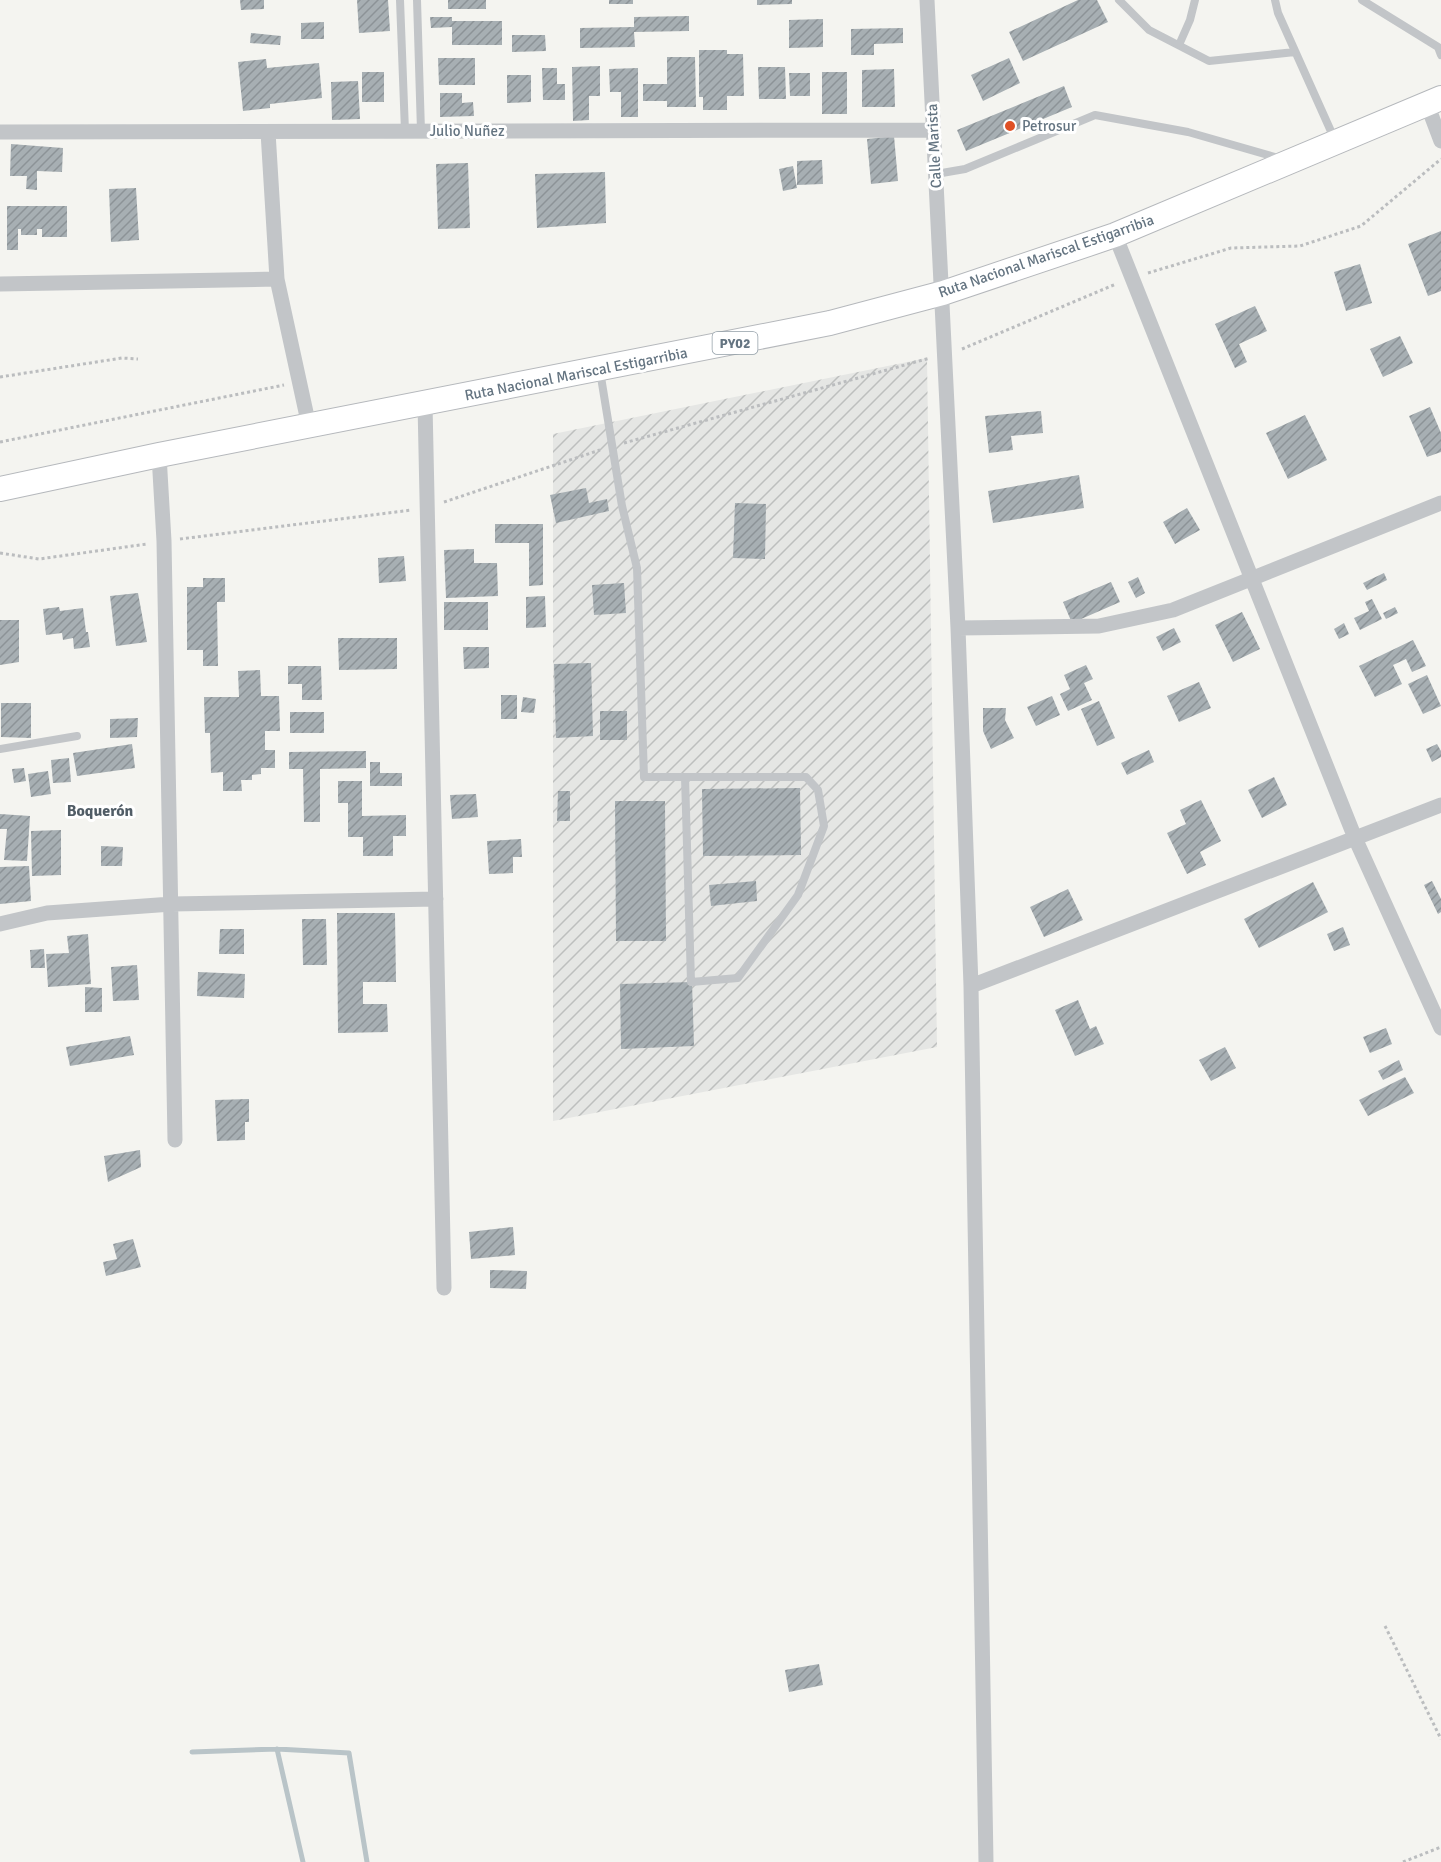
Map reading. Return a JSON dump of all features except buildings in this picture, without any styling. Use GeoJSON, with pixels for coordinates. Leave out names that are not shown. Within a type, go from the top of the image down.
{"type":"FeatureCollection","features":[{"type":"Feature","properties":{"kind":"main road","name":"Ruta Nacional Mariscal Estigarribia"},"geometry":{"type":"LineString","coordinates":[[0,489],[159,455],[830,323],[943,292],[1114,235],[1434,101]]}},
{"type":"Feature","properties":{"kind":"street","name":"Calle Marista"},"geometry":{"type":"LineString","coordinates":[[927,0],[958,628],[971,986],[986,1862]]}},
{"type":"Feature","properties":{"kind":"street"},"geometry":{"type":"LineString","coordinates":[[1434,101],[1441,141]]}},
{"type":"Feature","properties":{"kind":"street","name":"Julio Nuñez"},"geometry":{"type":"LineString","coordinates":[[0,132],[933,130]]}},
{"type":"Feature","properties":{"kind":"street"},"geometry":{"type":"LineString","coordinates":[[268,132],[278,279],[309,426]]}},
{"type":"Feature","properties":{"kind":"street"},"geometry":{"type":"LineString","coordinates":[[1114,235],[1355,838],[1441,1028]]}},
{"type":"Feature","properties":{"kind":"street"},"geometry":{"type":"LineString","coordinates":[[0,284],[278,279]]}},
{"type":"Feature","properties":{"kind":"street"},"geometry":{"type":"LineString","coordinates":[[424,404],[444,1288]]}},
{"type":"Feature","properties":{"kind":"street"},"geometry":{"type":"LineString","coordinates":[[159,455],[164,541],[175,1140]]}},
{"type":"Feature","properties":{"kind":"street"},"geometry":{"type":"LineString","coordinates":[[958,628],[1099,626],[1173,610],[1441,503]]}},
{"type":"Feature","properties":{"kind":"street"},"geometry":{"type":"LineString","coordinates":[[971,986],[1441,805]]}},
{"type":"Feature","properties":{"kind":"street"},"geometry":{"type":"LineString","coordinates":[[0,924],[47,914],[172,904],[436,899]]}},
{"type":"Feature","properties":{"kind":"lane"},"geometry":{"type":"LineString","coordinates":[[400,0],[405,131]]}},
{"type":"Feature","properties":{"kind":"lane"},"geometry":{"type":"LineString","coordinates":[[417,0],[421,131]]}},
{"type":"Feature","properties":{"kind":"lane"},"geometry":{"type":"LineString","coordinates":[[1119,0],[1149,30],[1209,61],[1295,52]]}},
{"type":"Feature","properties":{"kind":"lane"},"geometry":{"type":"LineString","coordinates":[[1179,45],[1190,20],[1195,0]]}},
{"type":"Feature","properties":{"kind":"lane"},"geometry":{"type":"LineString","coordinates":[[1275,0],[1278,14],[1336,142]]}},
{"type":"Feature","properties":{"kind":"lane"},"geometry":{"type":"LineString","coordinates":[[1362,0],[1440,47]]}},
{"type":"Feature","properties":{"kind":"lane"},"geometry":{"type":"LineString","coordinates":[[936,174],[965,170],[1095,115],[1188,132],[1292,162]]}},
{"type":"Feature","properties":{"kind":"lane"},"geometry":{"type":"LineString","coordinates":[[599,370],[622,506],[637,568],[644,777],[685,777],[806,777],[818,790],[824,826],[798,895],[738,978],[691,982],[685,777]]}},
{"type":"Feature","properties":{"kind":"lane"},"geometry":{"type":"LineString","coordinates":[[0,749],[77,735]]}},
{"type":"Feature","properties":{"kind":"path"},"geometry":{"type":"LineString","coordinates":[[0,553],[39,559],[426,508],[612,446],[958,351],[1132,278],[1231,248],[1300,246],[1361,226],[1441,159]]}},
{"type":"Feature","properties":{"kind":"path"},"geometry":{"type":"LineString","coordinates":[[0,377],[122,358],[138,359]]}},
{"type":"Feature","properties":{"kind":"path"},"geometry":{"type":"LineString","coordinates":[[0,442],[299,382]]}},
{"type":"Feature","properties":{"kind":"path"},"geometry":{"type":"LineString","coordinates":[[1385,1626],[1441,1738]]}},
{"type":"Feature","properties":{"kind":"path"},"geometry":{"type":"LineString","coordinates":[[1403,1862],[1441,1847]]}},
{"type":"Feature","properties":{"kind":"shaded area"},"geometry":{"type":"Polygon","coordinates":[[[927,358],[937,1047],[553,1121],[553,434],[927,358]]]}},
{"type":"Feature","properties":{"kind":"waterway"},"geometry":{"type":"LineString","coordinates":[[277,1749],[303,1862]]}},
{"type":"Feature","properties":{"kind":"waterway"},"geometry":{"type":"LineString","coordinates":[[192,1752],[277,1749],[349,1753],[367,1862]]}},
{"type":"Feature","properties":{"kind":"place","name":"Petrosur"},"geometry":{"type":"Point","coordinates":[1010,126]}},
{"type":"Feature","properties":{"kind":"district","name":"Boquerón"},"geometry":{"type":"Point","coordinates":[100,811]}}]}
